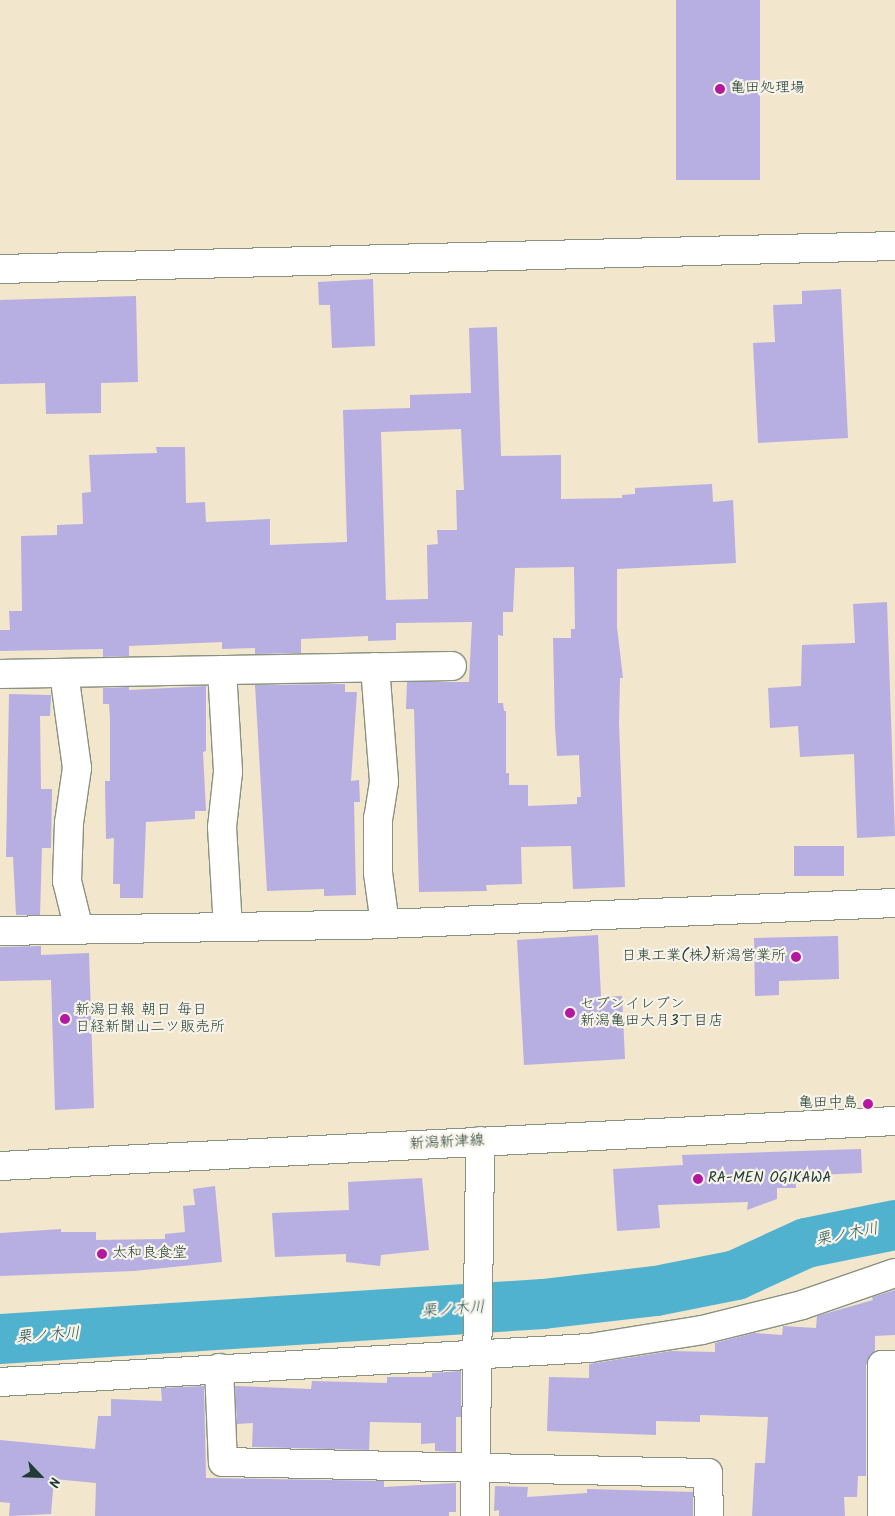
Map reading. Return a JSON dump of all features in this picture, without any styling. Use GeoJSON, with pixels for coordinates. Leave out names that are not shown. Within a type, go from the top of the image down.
{"type":"FeatureCollection","features":[{"type":"Feature","properties":{"kind":"street"},"geometry":{"type":"LineString","coordinates":[[0,269],[895,246]]}},
{"type":"Feature","properties":{"kind":"street"},"geometry":{"type":"LineString","coordinates":[[0,674],[452,666]]}},
{"type":"Feature","properties":{"kind":"street"},"geometry":{"type":"LineString","coordinates":[[375,667],[384,782],[378,818],[378,873],[385,924]]}},
{"type":"Feature","properties":{"kind":"street"},"geometry":{"type":"LineString","coordinates":[[222,670],[228,772],[222,827],[228,927]]}},
{"type":"Feature","properties":{"kind":"street"},"geometry":{"type":"LineString","coordinates":[[64,673],[77,768],[69,823],[67,881],[79,930]]}},
{"type":"Feature","properties":{"kind":"street"},"geometry":{"type":"LineString","coordinates":[[0,931],[385,924],[895,903]]}},
{"type":"Feature","properties":{"kind":"street","name":"新潟新津線"},"geometry":{"type":"LineString","coordinates":[[0,1166],[895,1120]]}},
{"type":"Feature","properties":{"kind":"street"},"geometry":{"type":"LineString","coordinates":[[474,1516],[475,1352],[480,1141]]}},
{"type":"Feature","properties":{"kind":"street"},"geometry":{"type":"LineString","coordinates":[[0,1382],[475,1352],[590,1348],[702,1330],[802,1305],[895,1273]]}},
{"type":"Feature","properties":{"kind":"street"},"geometry":{"type":"LineString","coordinates":[[882,1516],[882,1365],[895,1365]]}},
{"type":"Feature","properties":{"kind":"street"},"geometry":{"type":"LineString","coordinates":[[219,1368],[223,1462],[708,1473],[708,1516]]}},
{"type":"Feature","properties":{"kind":"building","name":"亀田処理場"},"geometry":{"type":"Polygon","coordinates":[[[676,0],[760,0],[760,180],[676,180],[676,0]]]}},
{"type":"Feature","properties":{"kind":"building"},"geometry":{"type":"Polygon","coordinates":[[[373,279],[375,346],[332,348],[330,305],[319,305],[318,282],[373,279]]]}},
{"type":"Feature","properties":{"kind":"building"},"geometry":{"type":"Polygon","coordinates":[[[841,289],[848,438],[758,443],[753,343],[775,342],[773,305],[802,304],[802,291],[841,289]]]}},
{"type":"Feature","properties":{"kind":"building"},"geometry":{"type":"Polygon","coordinates":[[[136,296],[138,382],[101,383],[101,413],[46,414],[45,383],[0,384],[0,300],[136,296]]]}},
{"type":"Feature","properties":{"kind":"building"},"geometry":{"type":"Polygon","coordinates":[[[497,327],[501,456],[561,455],[561,499],[622,498],[622,495],[635,494],[635,488],[712,484],[713,502],[733,500],[736,563],[617,569],[617,627],[623,678],[620,678],[619,723],[625,887],[573,889],[571,846],[521,847],[522,884],[486,885],[487,891],[419,892],[414,709],[406,709],[407,682],[469,682],[472,622],[396,623],[396,640],[368,641],[368,636],[301,639],[301,653],[255,654],[255,648],[222,649],[222,642],[129,646],[129,656],[103,657],[103,649],[0,651],[0,630],[10,630],[9,611],[22,611],[21,536],[57,535],[57,525],[83,524],[82,493],[91,492],[89,455],[157,453],[156,447],[185,447],[186,503],[205,502],[206,522],[270,519],[270,545],[347,542],[343,410],[410,408],[410,395],[471,393],[469,328],[497,327]],[[461,429],[381,432],[386,600],[428,599],[427,545],[438,544],[437,530],[457,530],[456,490],[464,490],[461,429]],[[574,567],[515,568],[513,612],[503,612],[503,636],[498,635],[498,703],[503,703],[504,711],[506,711],[506,773],[509,773],[509,785],[528,785],[528,806],[577,804],[577,797],[581,797],[579,755],[557,756],[555,727],[553,638],[571,638],[571,629],[575,629],[574,567]]]}},
{"type":"Feature","properties":{"kind":"building"},"geometry":{"type":"Polygon","coordinates":[[[887,602],[895,836],[857,838],[854,754],[800,757],[798,726],[770,728],[768,688],[801,686],[802,645],[855,643],[853,604],[887,602]]]}},
{"type":"Feature","properties":{"kind":"building"},"geometry":{"type":"Polygon","coordinates":[[[345,684],[345,692],[357,692],[351,781],[359,780],[360,802],[354,802],[356,895],[324,896],[324,889],[267,891],[255,685],[345,684]]]}},
{"type":"Feature","properties":{"kind":"building"},"geometry":{"type":"Polygon","coordinates":[[[206,686],[206,751],[203,752],[206,811],[195,811],[195,819],[146,822],[143,898],[120,898],[120,884],[113,884],[114,838],[106,839],[105,781],[110,781],[110,719],[109,704],[103,704],[103,688],[129,687],[129,690],[206,686]]]}},
{"type":"Feature","properties":{"kind":"building"},"geometry":{"type":"Polygon","coordinates":[[[9,694],[51,695],[50,716],[40,716],[41,789],[52,789],[51,848],[42,848],[40,915],[16,915],[13,857],[6,857],[9,694]]]}},
{"type":"Feature","properties":{"kind":"building"},"geometry":{"type":"Polygon","coordinates":[[[794,846],[844,846],[844,876],[794,876],[794,846]]]}},
{"type":"Feature","properties":{"kind":"building"},"geometry":{"type":"Polygon","coordinates":[[[598,935],[601,997],[622,996],[625,1059],[524,1065],[517,940],[598,935]]]}},
{"type":"Feature","properties":{"kind":"building","name":"日東工業(株)新潟営業所"},"geometry":{"type":"Polygon","coordinates":[[[838,936],[839,979],[779,981],[779,995],[755,996],[754,938],[838,936]]]}},
{"type":"Feature","properties":{"kind":"building"},"geometry":{"type":"Polygon","coordinates":[[[41,946],[41,955],[89,953],[94,1108],[55,1110],[51,980],[0,981],[0,947],[41,946]]]}},
{"type":"Feature","properties":{"kind":"building"},"geometry":{"type":"Polygon","coordinates":[[[861,1149],[862,1173],[795,1176],[796,1188],[777,1188],[777,1199],[747,1210],[748,1202],[658,1205],[660,1228],[617,1231],[613,1169],[683,1165],[682,1155],[861,1149]]]}},
{"type":"Feature","properties":{"kind":"building"},"geometry":{"type":"Polygon","coordinates":[[[422,1178],[429,1250],[381,1255],[380,1266],[346,1262],[346,1254],[275,1257],[272,1213],[349,1210],[348,1182],[422,1178]]]}},
{"type":"Feature","properties":{"kind":"building"},"geometry":{"type":"Polygon","coordinates":[[[215,1186],[222,1262],[134,1271],[0,1276],[0,1233],[61,1229],[61,1232],[96,1232],[96,1240],[165,1239],[165,1234],[185,1232],[183,1206],[195,1205],[193,1189],[215,1186]]]}},
{"type":"Feature","properties":{"kind":"building"},"geometry":{"type":"Polygon","coordinates":[[[895,1290],[895,1335],[875,1336],[875,1351],[866,1365],[866,1476],[858,1476],[857,1497],[844,1497],[845,1516],[752,1516],[755,1463],[765,1463],[768,1417],[700,1415],[700,1422],[656,1421],[656,1435],[547,1431],[549,1377],[589,1378],[589,1364],[671,1351],[715,1352],[715,1343],[754,1333],[782,1335],[783,1326],[816,1328],[817,1316],[873,1300],[872,1297],[895,1290]]]}},
{"type":"Feature","properties":{"kind":"building"},"geometry":{"type":"Polygon","coordinates":[[[461,1371],[461,1417],[456,1417],[456,1452],[435,1451],[435,1443],[421,1444],[421,1423],[370,1422],[369,1450],[252,1447],[253,1423],[237,1424],[235,1386],[311,1389],[312,1381],[387,1383],[387,1377],[432,1377],[432,1373],[461,1371]]]}},
{"type":"Feature","properties":{"kind":"building"},"geometry":{"type":"Polygon","coordinates":[[[204,1386],[206,1478],[384,1481],[384,1487],[456,1483],[456,1512],[449,1512],[449,1516],[95,1516],[96,1483],[54,1479],[51,1514],[9,1516],[10,1503],[0,1502],[0,1440],[95,1449],[98,1416],[111,1416],[111,1399],[162,1401],[161,1388],[204,1386]]]}},
{"type":"Feature","properties":{"kind":"building"},"geometry":{"type":"Polygon","coordinates":[[[495,1486],[528,1487],[527,1497],[587,1493],[587,1489],[693,1492],[693,1516],[499,1516],[499,1510],[494,1511],[495,1486]]]}},
{"type":"Feature","properties":{"kind":"waterway","name":"栗ノ木川"},"geometry":{"type":"LineString","coordinates":[[0,1339],[543,1304],[656,1291],[736,1275],[806,1243],[895,1225]]}},
{"type":"Feature","properties":{"kind":"place","name":"亀田処理場"},"geometry":{"type":"Point","coordinates":[720,89]}},
{"type":"Feature","properties":{"kind":"place","name":"日東工業(株)新潟営業所"},"geometry":{"type":"Point","coordinates":[796,957]}},
{"type":"Feature","properties":{"kind":"place","name":"セブンイレブン 新潟亀田大月3丁目店"},"geometry":{"type":"Point","coordinates":[570,1013]}},
{"type":"Feature","properties":{"kind":"place","name":"新潟日報 朝日 毎日 日経新聞山二ツ販売所"},"geometry":{"type":"Point","coordinates":[65,1019]}},
{"type":"Feature","properties":{"kind":"place","name":"亀田中島"},"geometry":{"type":"Point","coordinates":[868,1104]}},
{"type":"Feature","properties":{"kind":"place","name":"RA-MEN OGIKAWA"},"geometry":{"type":"Point","coordinates":[698,1179]}},
{"type":"Feature","properties":{"kind":"place","name":"太和良食堂"},"geometry":{"type":"Point","coordinates":[102,1254]}}]}
